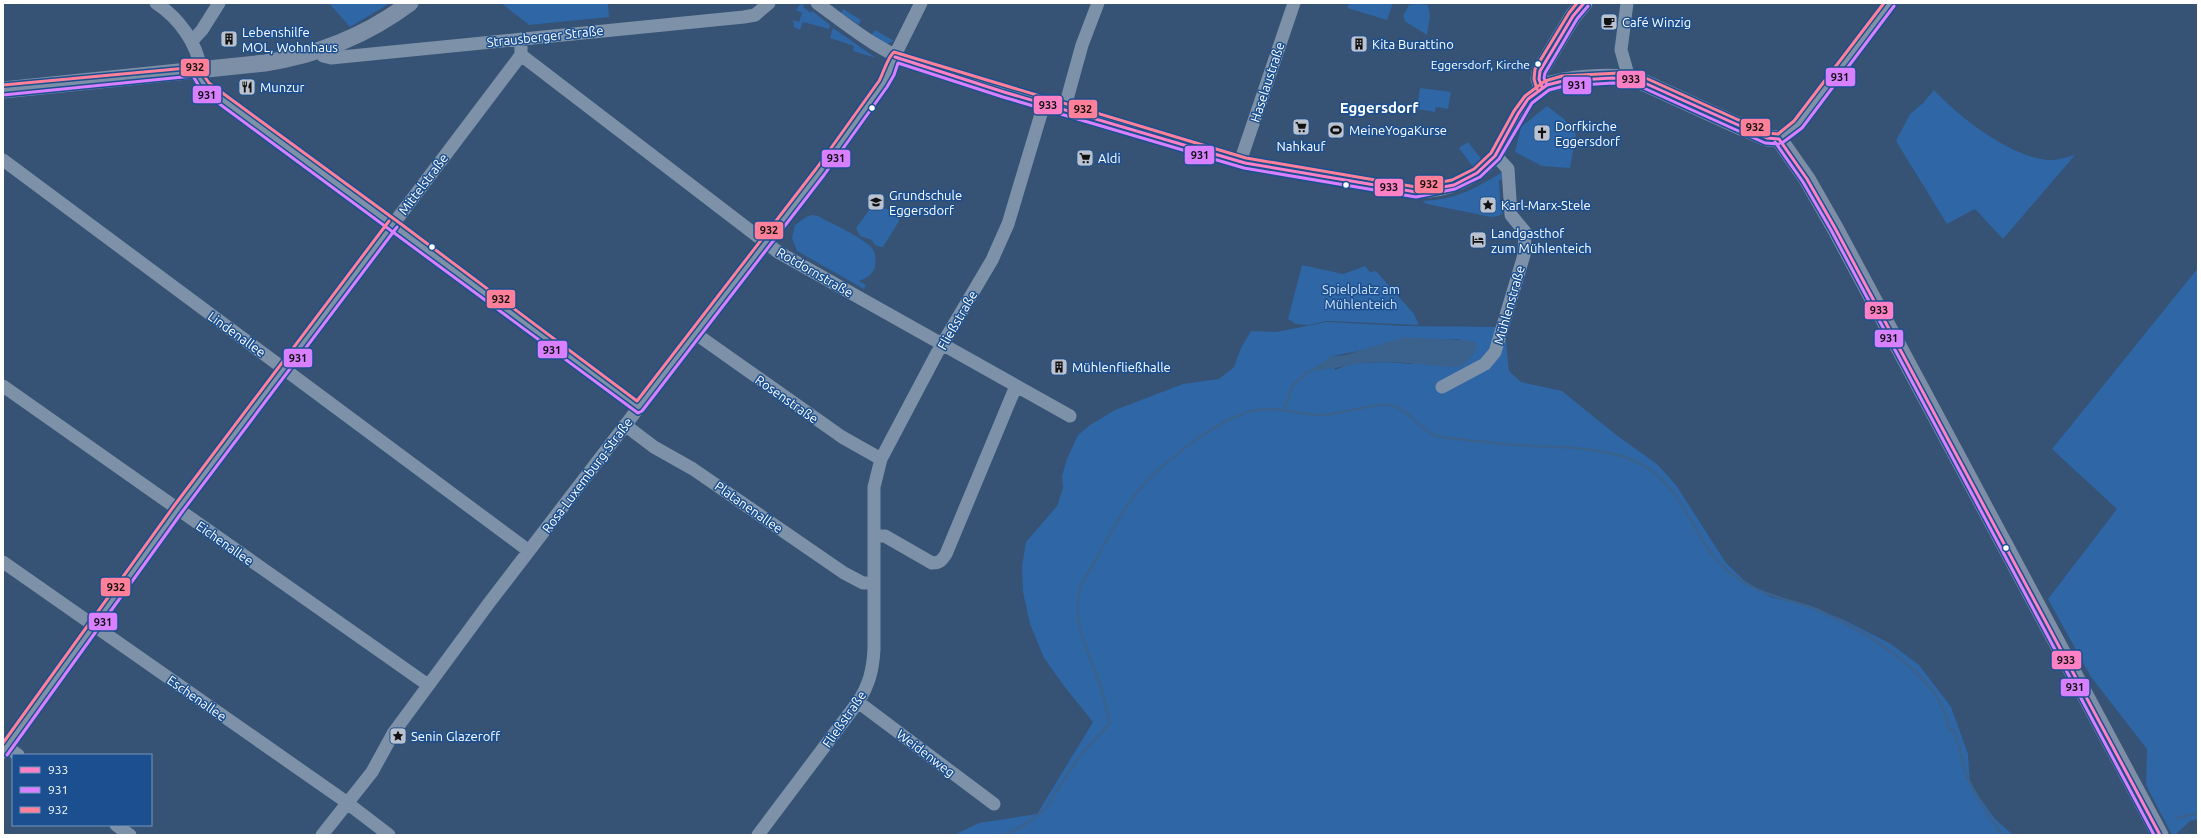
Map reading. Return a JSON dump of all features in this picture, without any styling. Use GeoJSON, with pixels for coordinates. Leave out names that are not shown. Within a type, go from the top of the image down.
{"type":"FeatureCollection","features":[{"type":"Feature","properties":{"kind":"main road","name":"Strausberger Straße"},"geometry":{"type":"LineString","coordinates":[[3,90],[270,63],[322,53],[380,24],[410,3]]}},
{"type":"Feature","properties":{"kind":"main road"},"geometry":{"type":"LineString","coordinates":[[1584,3],[1573,16],[1540,71],[1539,79],[1542,87],[1561,81],[1629,78],[1638,80],[1767,138],[1779,139],[1807,179],[1835,228],[2160,835]]}},
{"type":"Feature","properties":{"kind":"street"},"geometry":{"type":"LineString","coordinates":[[156,3],[171,15],[192,41],[201,84],[393,224],[638,408]]}},
{"type":"Feature","properties":{"kind":"street"},"geometry":{"type":"LineString","coordinates":[[192,41],[202,30],[219,3]]}},
{"type":"Feature","properties":{"kind":"street","name":"Strausberger Straße"},"geometry":{"type":"LineString","coordinates":[[322,53],[332,58],[755,15],[769,3]]}},
{"type":"Feature","properties":{"kind":"street"},"geometry":{"type":"LineString","coordinates":[[816,3],[864,38],[895,57],[1044,104],[1240,162],[1416,192],[1441,189],[1464,181],[1487,166],[1496,156],[1519,111],[1529,98],[1542,87]]}},
{"type":"Feature","properties":{"kind":"street","name":"Rosa-Luxemburg-Straße"},"geometry":{"type":"LineString","coordinates":[[322,835],[372,772],[394,732],[529,551],[820,172],[890,73],[895,57],[921,3]]}},
{"type":"Feature","properties":{"kind":"street"},"geometry":{"type":"LineString","coordinates":[[1064,110],[1082,45],[1098,3]]}},
{"type":"Feature","properties":{"kind":"street","name":"Haselaustraße"},"geometry":{"type":"LineString","coordinates":[[1240,162],[1294,3]]}},
{"type":"Feature","properties":{"kind":"street"},"geometry":{"type":"LineString","coordinates":[[1627,3],[1621,50],[1629,78]]}},
{"type":"Feature","properties":{"kind":"street"},"geometry":{"type":"LineString","coordinates":[[1779,139],[1798,125],[1890,3]]}},
{"type":"Feature","properties":{"kind":"street"},"geometry":{"type":"LineString","coordinates":[[521,56],[522,39]]}},
{"type":"Feature","properties":{"kind":"street","name":"Mittelstraße"},"geometry":{"type":"LineString","coordinates":[[4,748],[178,509],[521,56]]}},
{"type":"Feature","properties":{"kind":"street","name":"Rotdornstraße"},"geometry":{"type":"LineString","coordinates":[[521,56],[767,242],[778,252],[1070,416]]}},
{"type":"Feature","properties":{"kind":"street","name":"Fließstraße"},"geometry":{"type":"LineString","coordinates":[[758,835],[858,702],[868,685],[873,666],[874,487],[881,459],[943,344],[992,260],[1008,224],[1044,104]]}},
{"type":"Feature","properties":{"kind":"street","name":"Mühlenstraße"},"geometry":{"type":"LineString","coordinates":[[1442,387],[1485,364],[1495,352],[1524,255],[1525,232],[1511,215],[1508,171],[1505,164],[1496,156]]}},
{"type":"Feature","properties":{"kind":"street","name":"Lindenallee"},"geometry":{"type":"LineString","coordinates":[[3,160],[529,551]]}},
{"type":"Feature","properties":{"kind":"street","name":"Rosenstraße"},"geometry":{"type":"LineString","coordinates":[[696,334],[842,437],[881,459]]}},
{"type":"Feature","properties":{"kind":"street","name":"Eichenallee"},"geometry":{"type":"LineString","coordinates":[[3,386],[428,686]]}},
{"type":"Feature","properties":{"kind":"street"},"geometry":{"type":"LineString","coordinates":[[874,535],[885,536],[932,563],[938,563],[941,561],[946,554],[967,507],[1016,386]]}},
{"type":"Feature","properties":{"kind":"street","name":"Platanenallee"},"geometry":{"type":"LineString","coordinates":[[625,425],[654,447],[693,469],[844,573],[863,583],[874,584]]}},
{"type":"Feature","properties":{"kind":"street","name":"Eschenallee"},"geometry":{"type":"LineString","coordinates":[[3,562],[346,803],[389,835]]}},
{"type":"Feature","properties":{"kind":"street","name":"Weidenweg"},"geometry":{"type":"LineString","coordinates":[[858,702],[994,804]]}},
{"type":"Feature","properties":{"kind":"street"},"geometry":{"type":"LineString","coordinates":[[4,748],[16,754]]}},
{"type":"Feature","properties":{"kind":"street"},"geometry":{"type":"LineString","coordinates":[[117,826],[130,835]]}},
{"type":"Feature","properties":{"kind":"green space"},"geometry":{"type":"Polygon","coordinates":[[[329,3],[390,3],[350,27],[329,3]]]}},
{"type":"Feature","properties":{"kind":"green space"},"geometry":{"type":"Polygon","coordinates":[[[501,3],[608,3],[609,17],[529,25],[501,3]]]}},
{"type":"Feature","properties":{"kind":"green space"},"geometry":{"type":"Polygon","coordinates":[[[801,3],[804,5],[803,7],[811,13],[812,11],[830,25],[829,29],[803,22],[800,30],[794,27],[793,20],[799,22],[802,13],[796,10],[801,3]]]}},
{"type":"Feature","properties":{"kind":"green space"},"geometry":{"type":"Polygon","coordinates":[[[1349,3],[1393,3],[1387,20],[1347,8],[1349,3]]]}},
{"type":"Feature","properties":{"kind":"green space"},"geometry":{"type":"Polygon","coordinates":[[[1409,5],[1428,5],[1430,16],[1427,35],[1406,22],[1403,16],[1409,5]]]}},
{"type":"Feature","properties":{"kind":"green space"},"geometry":{"type":"Polygon","coordinates":[[[843,9],[861,20],[859,25],[841,13],[843,9]]]}},
{"type":"Feature","properties":{"kind":"green space"},"geometry":{"type":"Polygon","coordinates":[[[833,28],[876,58],[853,51],[854,46],[830,38],[833,28]]]}},
{"type":"Feature","properties":{"kind":"green space"},"geometry":{"type":"Polygon","coordinates":[[[875,30],[894,41],[887,44],[870,37],[875,30]]]}},
{"type":"Feature","properties":{"kind":"green space"},"geometry":{"type":"Polygon","coordinates":[[[1420,88],[1451,92],[1448,109],[1436,107],[1435,112],[1417,109],[1420,88]]]}},
{"type":"Feature","properties":{"kind":"green space"},"geometry":{"type":"Polygon","coordinates":[[[1934,90],[1971,123],[1986,134],[2017,151],[2033,157],[2048,160],[2075,155],[2003,239],[1975,209],[1947,224],[1896,141],[1910,114],[1923,103],[1934,90]]]}},
{"type":"Feature","properties":{"kind":"green space"},"geometry":{"type":"Polygon","coordinates":[[[1547,106],[1564,119],[1576,134],[1570,168],[1542,166],[1515,152],[1521,127],[1547,106]]]}},
{"type":"Feature","properties":{"kind":"green space"},"geometry":{"type":"Polygon","coordinates":[[[1468,142],[1482,160],[1473,167],[1459,148],[1468,142]]]}},
{"type":"Feature","properties":{"kind":"green space"},"geometry":{"type":"Polygon","coordinates":[[[1504,171],[1506,179],[1499,180],[1500,202],[1507,202],[1504,211],[1498,216],[1491,217],[1427,204],[1422,201],[1446,198],[1465,192],[1504,171]]]}},
{"type":"Feature","properties":{"kind":"green space"},"geometry":{"type":"Polygon","coordinates":[[[875,202],[898,216],[899,221],[883,247],[877,246],[872,240],[860,236],[856,228],[875,202]]]}},
{"type":"Feature","properties":{"kind":"green space"},"geometry":{"type":"Polygon","coordinates":[[[812,215],[818,216],[846,230],[872,248],[875,256],[875,267],[869,276],[859,281],[866,285],[864,289],[797,251],[792,238],[795,225],[806,217],[812,215]]]}},
{"type":"Feature","properties":{"kind":"green space","name":"Spielplatz am Mühlenteich"},"geometry":{"type":"Polygon","coordinates":[[[1302,265],[1343,274],[1365,266],[1370,272],[1376,271],[1414,314],[1419,325],[1327,321],[1308,325],[1296,324],[1288,319],[1302,265]]]}},
{"type":"Feature","properties":{"kind":"green space"},"geometry":{"type":"Polygon","coordinates":[[[2198,268],[2198,819],[2190,821],[2175,835],[2172,835],[2146,785],[2147,749],[2091,677],[2048,599],[2117,509],[2052,449],[2198,268]]]}},
{"type":"Feature","properties":{"kind":"green space"},"geometry":{"type":"Polygon","coordinates":[[[1327,322],[1405,326],[1497,327],[1506,341],[1509,371],[1521,382],[1562,391],[1615,434],[1658,465],[1676,485],[1726,563],[1749,585],[1771,597],[1809,606],[1844,620],[1891,644],[1919,665],[1951,707],[1968,754],[1970,784],[1995,819],[2013,835],[954,835],[979,823],[1037,814],[1093,722],[1044,658],[1030,624],[1023,592],[1022,566],[1026,542],[1057,506],[1063,488],[1062,476],[1067,459],[1078,435],[1090,425],[1115,410],[1183,384],[1219,379],[1234,367],[1241,348],[1251,331],[1276,332],[1327,322]],[[1461,339],[1436,340],[1332,356],[1335,370],[1350,364],[1386,362],[1411,364],[1461,339]]]}},
{"type":"Feature","properties":{"kind":"shaded area"},"geometry":{"type":"Polygon","coordinates":[[[1405,337],[1472,341],[1477,343],[1477,347],[1474,353],[1461,367],[1375,362],[1309,371],[1332,356],[1346,355],[1405,337]]]}},
{"type":"Feature","properties":{"kind":"waterway"},"geometry":{"type":"LineString","coordinates":[[1284,410],[1293,385],[1309,371]]}},
{"type":"Feature","properties":{"kind":"waterway"},"geometry":{"type":"LineString","coordinates":[[1004,835],[1023,826],[1045,809],[1079,757],[1110,723],[1101,688],[1079,626],[1079,593],[1085,578],[1114,527],[1132,499],[1145,483],[1168,461],[1197,439],[1228,420],[1243,414],[1257,410],[1274,409],[1324,415],[1385,405],[1397,407],[1428,431],[1441,437],[1594,450],[1607,452],[1630,459],[1650,469],[1665,483],[1678,499],[1710,551],[1723,567],[1755,589],[1818,610],[1857,630],[1898,657],[1917,674],[1933,691],[1944,710],[1949,730],[1954,730],[1967,777],[1987,814],[2003,835]]}},
{"type":"Feature","properties":{"kind":"waterway"},"geometry":{"type":"LineString","coordinates":[[2178,818],[2198,813]]}},
{"type":"Feature","properties":{"kind":"transit line","name":"932"},"geometry":{"type":"LineString","coordinates":[[1537,89],[1534,79],[1535,69],[1569,13],[1577,3]]}},
{"type":"Feature","properties":{"kind":"transit line","name":"933"},"geometry":{"type":"LineString","coordinates":[[1542,87],[1539,79],[1540,71],[1573,16],[1584,3]]}},
{"type":"Feature","properties":{"kind":"transit line","name":"932"},"geometry":{"type":"LineString","coordinates":[[3,85],[198,67],[209,83],[401,224],[637,401],[816,169],[879,81],[894,52],[1246,158],[1416,187],[1452,180],[1474,169],[1491,153],[1514,111],[1525,96],[1545,81],[1562,76],[1619,73],[1639,75],[1768,133],[1778,134],[1794,121],[1884,3]]}},
{"type":"Feature","properties":{"kind":"transit line","name":"931"},"geometry":{"type":"LineString","coordinates":[[1547,85],[1544,78],[1545,73],[1577,19],[1588,6]]}},
{"type":"Feature","properties":{"kind":"transit line","name":"931"},"geometry":{"type":"LineString","coordinates":[[1782,143],[1802,128],[1894,6]]}},
{"type":"Feature","properties":{"kind":"transit line","name":"933"},"geometry":{"type":"LineString","coordinates":[[895,57],[1004,92],[1245,163],[1416,192],[1454,185],[1477,173],[1495,156],[1528,99],[1547,85],[1563,81],[1612,78],[1638,80],[1767,138],[1779,139]]}},
{"type":"Feature","properties":{"kind":"transit line","name":"931"},"geometry":{"type":"LineString","coordinates":[[3,95],[193,76],[202,91],[638,413],[642,411],[824,175],[887,87],[894,75],[898,63],[1003,97],[1244,168],[1416,197],[1455,189],[1480,177],[1499,159],[1532,103],[1549,90],[1564,86],[1613,83],[1637,85],[1765,143],[1779,144]]}},
{"type":"Feature","properties":{"kind":"transit line","name":"933"},"geometry":{"type":"LineString","coordinates":[[1779,139],[1807,179],[1835,228],[2160,835]]}},
{"type":"Feature","properties":{"kind":"transit line","name":"931"},"geometry":{"type":"LineString","coordinates":[[1775,142],[1803,182],[1831,230],[2154,835]]}},
{"type":"Feature","properties":{"kind":"transit line","name":"932"},"geometry":{"type":"LineString","coordinates":[[3,743],[174,506],[389,221]]}},
{"type":"Feature","properties":{"kind":"transit line","name":"931"},"geometry":{"type":"LineString","coordinates":[[7,755],[182,512],[397,227]]}},
{"type":"Feature","properties":{"kind":"place","name":"Café Winzig"},"geometry":{"type":"Point","coordinates":[1609,22]}},
{"type":"Feature","properties":{"kind":"place","name":"Lebenshilfe MOL, Wohnhaus"},"geometry":{"type":"Point","coordinates":[229,39]}},
{"type":"Feature","properties":{"kind":"place","name":"Kita Burattino"},"geometry":{"type":"Point","coordinates":[1359,44]}},
{"type":"Feature","properties":{"kind":"place","name":"Eggersdorf, Kirche"},"geometry":{"type":"Point","coordinates":[1538,64]}},
{"type":"Feature","properties":{"kind":"place","name":"Munzur"},"geometry":{"type":"Point","coordinates":[247,87]}},
{"type":"Feature","properties":{"kind":"place","name":"Nahkauf"},"geometry":{"type":"Point","coordinates":[1301,127]}},
{"type":"Feature","properties":{"kind":"place","name":"MeineYogaKurse"},"geometry":{"type":"Point","coordinates":[1336,130]}},
{"type":"Feature","properties":{"kind":"place","name":"Dorfkirche Eggersdorf"},"geometry":{"type":"Point","coordinates":[1542,133]}},
{"type":"Feature","properties":{"kind":"place","name":"Aldi"},"geometry":{"type":"Point","coordinates":[1085,158]}},
{"type":"Feature","properties":{"kind":"place","name":"Grundschule Eggersdorf"},"geometry":{"type":"Point","coordinates":[876,202]}},
{"type":"Feature","properties":{"kind":"place","name":"Karl-Marx-Stele"},"geometry":{"type":"Point","coordinates":[1488,205]}},
{"type":"Feature","properties":{"kind":"place","name":"Landgasthof zum Mühlenteich"},"geometry":{"type":"Point","coordinates":[1478,240]}},
{"type":"Feature","properties":{"kind":"place","name":"Mühlenfließhalle"},"geometry":{"type":"Point","coordinates":[1059,367]}},
{"type":"Feature","properties":{"kind":"place","name":"Senin Glazeroff"},"geometry":{"type":"Point","coordinates":[398,736]}},
{"type":"Feature","properties":{"kind":"district","name":"Eggersdorf"},"geometry":{"type":"Point","coordinates":[1379,108]}}]}
